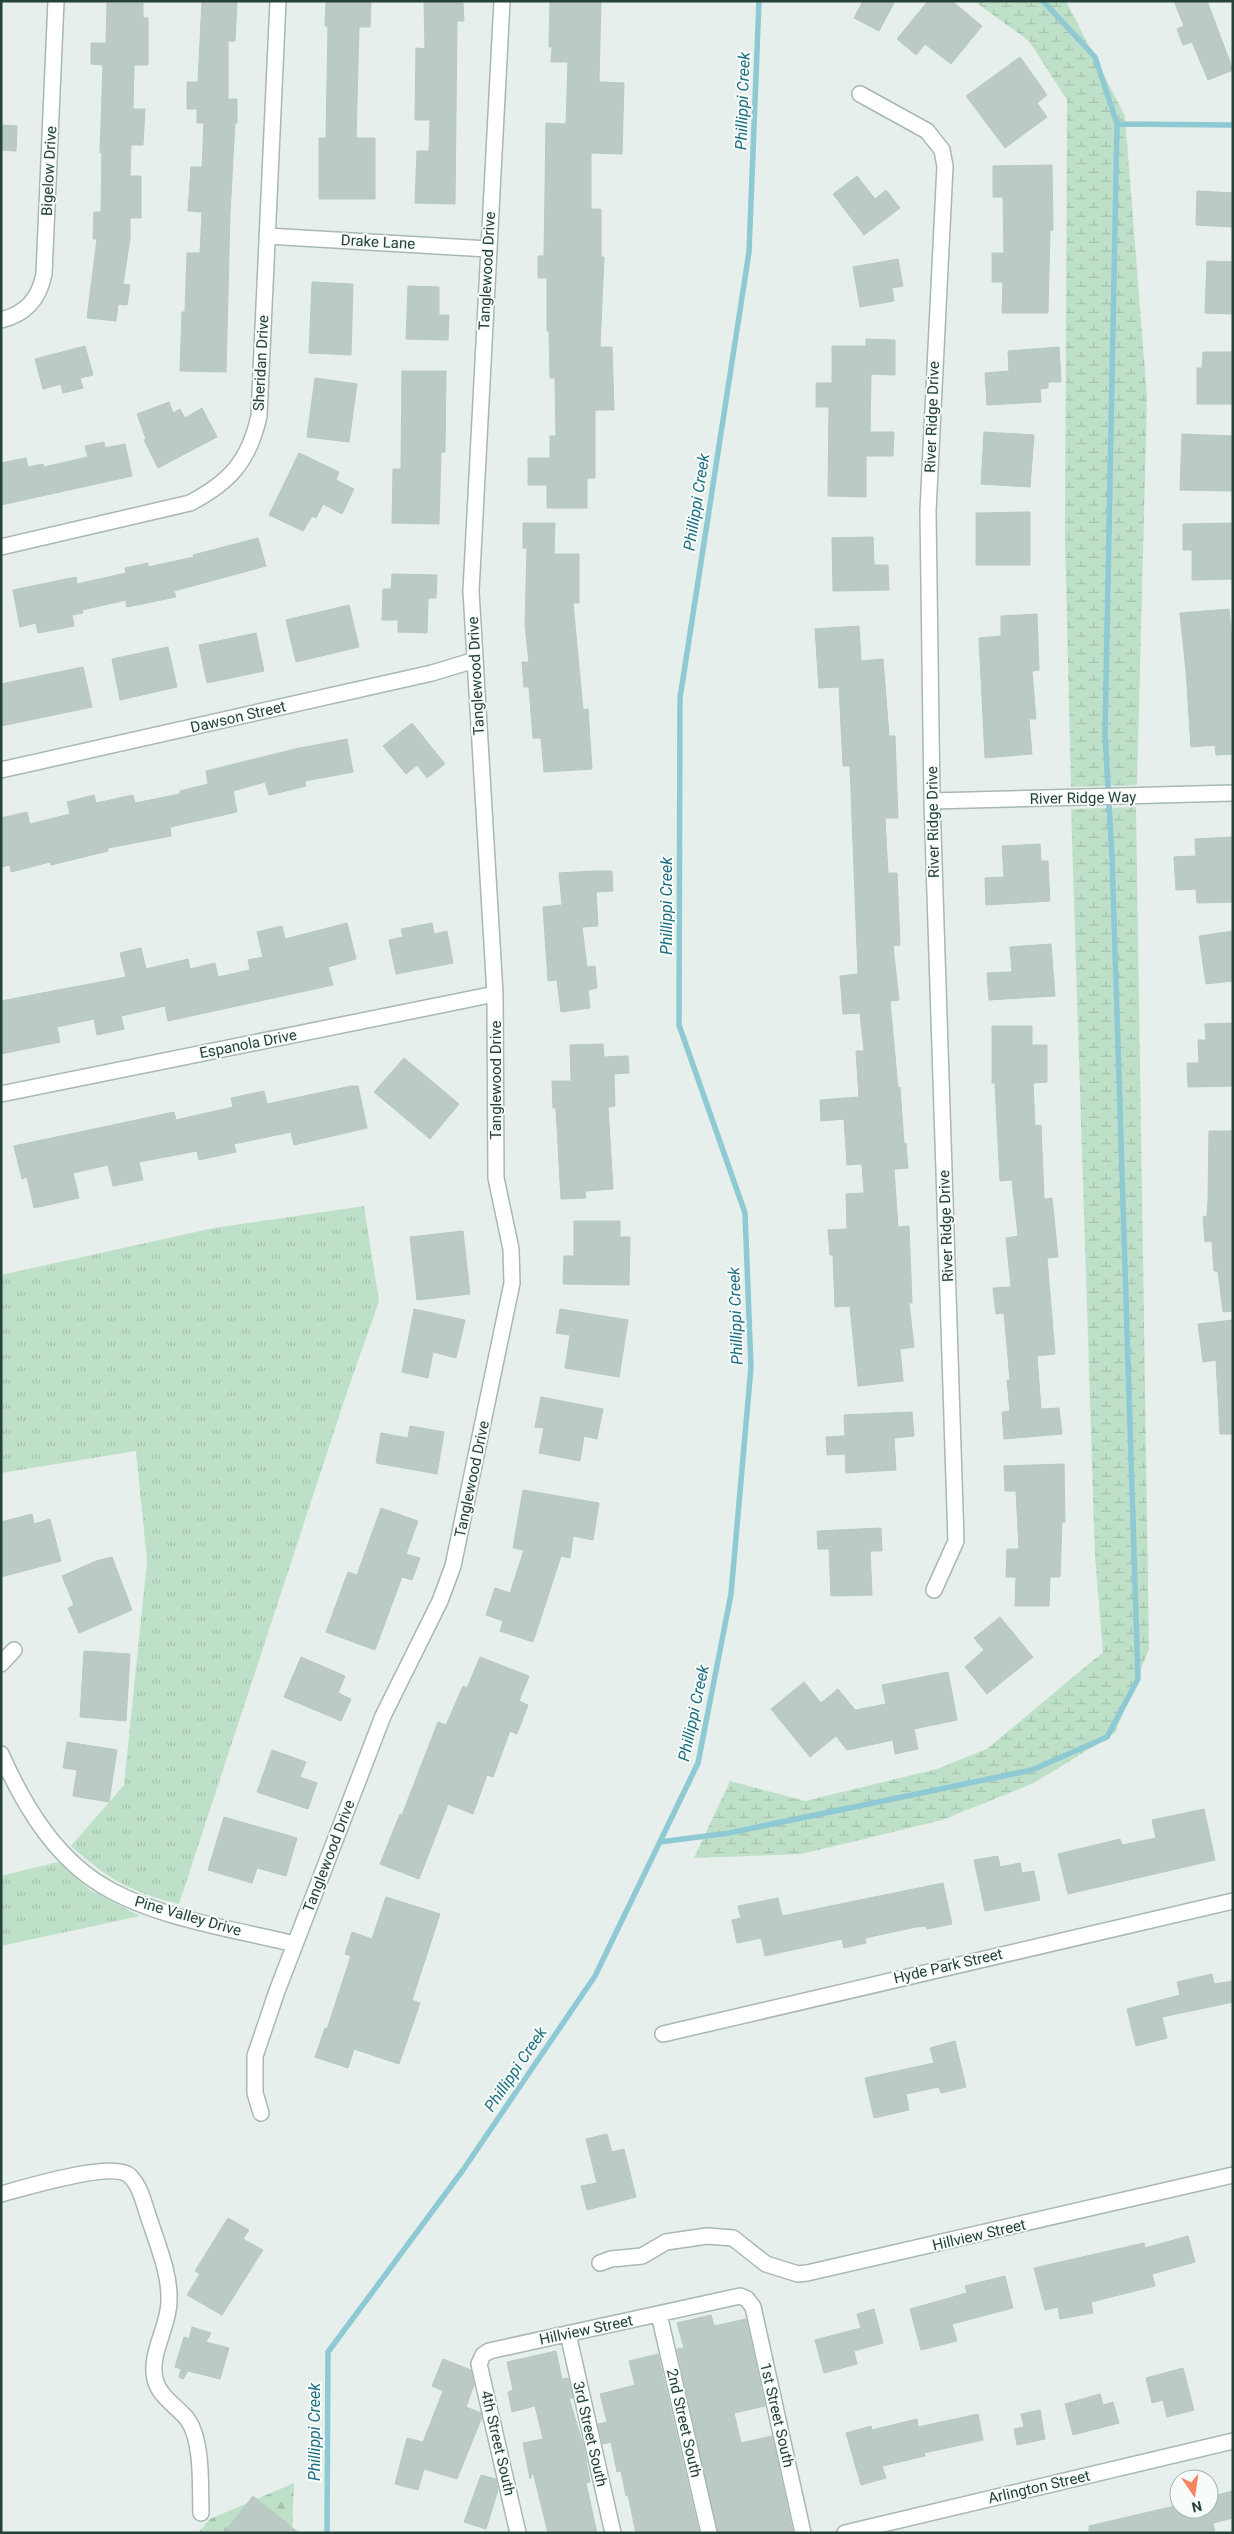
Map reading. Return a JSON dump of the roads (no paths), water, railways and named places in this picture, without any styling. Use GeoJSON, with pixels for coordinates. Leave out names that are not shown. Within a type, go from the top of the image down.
{"type":"FeatureCollection","features":[{"type":"Feature","properties":{"kind":"street","name":"Bigelow Drive"},"geometry":{"type":"LineString","coordinates":[[1,320],[14,317],[26,309],[38,294],[44,274],[56,1]]}},
{"type":"Feature","properties":{"kind":"street","name":"Sheridan Drive"},"geometry":{"type":"LineString","coordinates":[[1,547],[190,503],[214,491],[238,467],[255,435],[259,416],[278,1]]}},
{"type":"Feature","properties":{"kind":"street","name":"Tanglewood Drive"},"geometry":{"type":"LineString","coordinates":[[261,2113],[255,2093],[256,2056],[295,1944],[383,1716],[440,1600],[453,1566],[463,1526],[512,1283],[511,1250],[496,1178],[495,994],[471,591],[502,1]]}},
{"type":"Feature","properties":{"kind":"street","name":"River Ridge Drive"},"geometry":{"type":"LineString","coordinates":[[860,94],[927,131],[942,150],[945,166],[928,511],[932,801],[956,1540],[934,1590]]}},
{"type":"Feature","properties":{"kind":"street","name":"Drake Lane"},"geometry":{"type":"LineString","coordinates":[[268,236],[488,248]]}},
{"type":"Feature","properties":{"kind":"street","name":"Dawson Street"},"geometry":{"type":"LineString","coordinates":[[1,770],[432,673],[475,660]]}},
{"type":"Feature","properties":{"kind":"street","name":"River Ridge Way"},"geometry":{"type":"LineString","coordinates":[[932,801],[1233,793]]}},
{"type":"Feature","properties":{"kind":"street","name":"Espanola Drive"},"geometry":{"type":"LineString","coordinates":[[1,1094],[495,994]]}},
{"type":"Feature","properties":{"kind":"street"},"geometry":{"type":"LineString","coordinates":[[1,1664],[14,1650]]}},
{"type":"Feature","properties":{"kind":"street","name":"Pine Valley Drive"},"geometry":{"type":"LineString","coordinates":[[1,1754],[14,1784],[45,1834],[96,1881],[142,1905],[295,1944]]}},
{"type":"Feature","properties":{"kind":"street","name":"Hyde Park Street"},"geometry":{"type":"LineString","coordinates":[[663,2034],[1233,1901]]}},
{"type":"Feature","properties":{"kind":"street"},"geometry":{"type":"LineString","coordinates":[[1,2194],[101,2171],[118,2170],[129,2175],[138,2188],[164,2264],[169,2302],[155,2358],[155,2380],[166,2398],[188,2421],[198,2446],[201,2513]]}},
{"type":"Feature","properties":{"kind":"street","name":"Hillview Street"},"geometry":{"type":"LineString","coordinates":[[600,2263],[611,2259],[642,2256],[666,2242],[706,2236],[733,2238],[766,2264],[798,2274],[807,2273],[1233,2175]]}},
{"type":"Feature","properties":{"kind":"street","name":"Hillview Street"},"geometry":{"type":"LineString","coordinates":[[483,2355],[489,2351],[740,2296],[747,2299]]}},
{"type":"Feature","properties":{"kind":"street","name":"1st Street South"},"geometry":{"type":"LineString","coordinates":[[747,2299],[753,2307],[804,2533]]}},
{"type":"Feature","properties":{"kind":"street","name":"2nd Street South"},"geometry":{"type":"LineString","coordinates":[[659,2314],[709,2533]]}},
{"type":"Feature","properties":{"kind":"street","name":"3rd Street South"},"geometry":{"type":"LineString","coordinates":[[568,2334],[614,2533]]}},
{"type":"Feature","properties":{"kind":"street","name":"4th Street South"},"geometry":{"type":"LineString","coordinates":[[483,2355],[480,2364],[518,2533]]}},
{"type":"Feature","properties":{"kind":"street","name":"Arlington Street"},"geometry":{"type":"LineString","coordinates":[[845,2533],[1233,2441]]}},
{"type":"Feature","properties":{"kind":"waterway","name":"Phillippi Creek"},"geometry":{"type":"LineString","coordinates":[[327,2533],[328,2352],[463,2170],[595,1976],[698,1763],[731,1594],[751,1367],[745,1213],[679,1025],[680,698],[749,252],[759,1]]}},
{"type":"Feature","properties":{"kind":"waterway"},"geometry":{"type":"LineString","coordinates":[[660,1842],[729,1833],[1032,1770],[1107,1737],[1138,1679],[1112,856],[1105,734],[1117,124],[1095,57],[1043,1]]}},
{"type":"Feature","properties":{"kind":"waterway"},"geometry":{"type":"LineString","coordinates":[[1117,124],[1233,125]]}}]}
